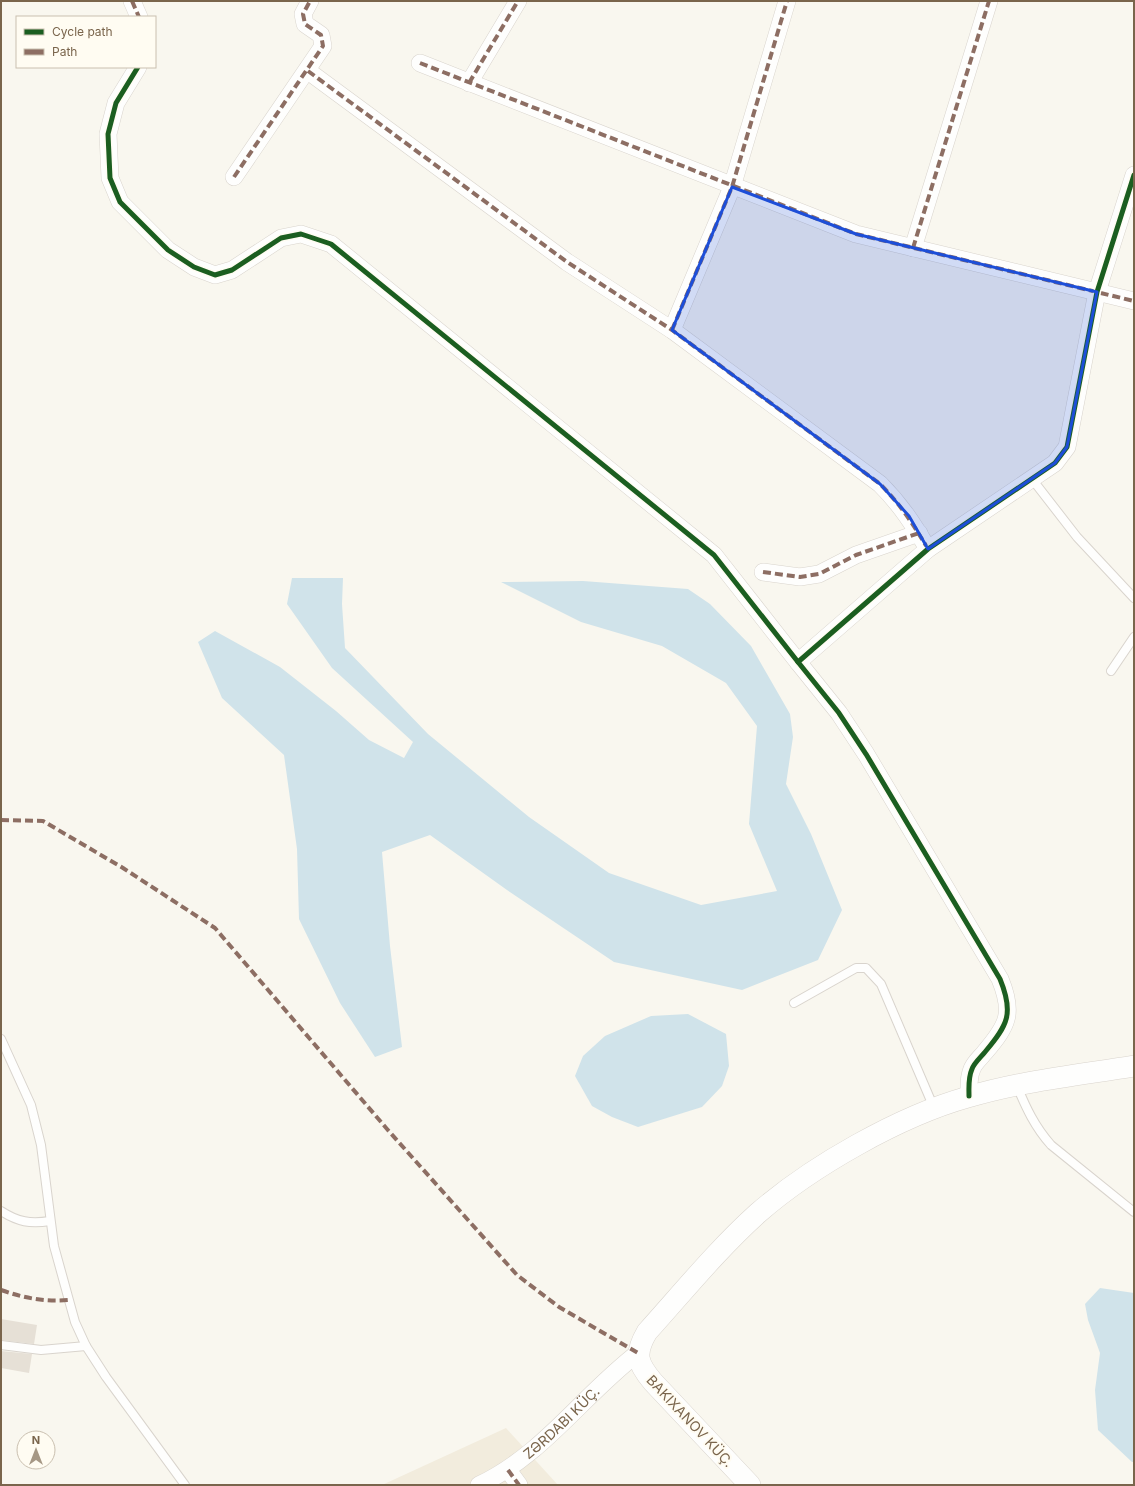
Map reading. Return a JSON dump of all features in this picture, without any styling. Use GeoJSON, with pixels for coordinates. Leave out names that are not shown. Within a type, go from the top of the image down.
{"type":"FeatureCollection","features":[{"type":"Feature","properties":{"kind":"street"},"geometry":{"type":"LineString","coordinates":[[132,1],[139,16]]}},
{"type":"Feature","properties":{"kind":"street"},"geometry":{"type":"LineString","coordinates":[[234,177],[308,71],[323,46],[321,35],[306,24],[303,14],[310,1]]}},
{"type":"Feature","properties":{"kind":"street"},"geometry":{"type":"LineString","coordinates":[[469,83],[518,1]]}},
{"type":"Feature","properties":{"kind":"street"},"geometry":{"type":"LineString","coordinates":[[672,330],[732,187],[787,1]]}},
{"type":"Feature","properties":{"kind":"street"},"geometry":{"type":"LineString","coordinates":[[913,248],[989,1]]}},
{"type":"Feature","properties":{"kind":"street"},"geometry":{"type":"LineString","coordinates":[[420,63],[732,187],[856,234],[1134,301]]}},
{"type":"Feature","properties":{"kind":"street"},"geometry":{"type":"LineString","coordinates":[[137,68],[116,103],[108,134],[110,178],[120,202],[168,250],[194,267],[215,274],[232,270],[281,238],[301,234],[331,244],[714,555],[839,713],[866,754],[1000,979],[1007,995],[1008,1017],[1003,1032],[972,1067],[968,1081],[969,1096]]}},
{"type":"Feature","properties":{"kind":"street"},"geometry":{"type":"LineString","coordinates":[[308,71],[567,262],[672,330],[880,484],[897,501],[928,549]]}},
{"type":"Feature","properties":{"kind":"street"},"geometry":{"type":"LineString","coordinates":[[798,662],[928,549],[1055,464],[1067,447],[1098,292],[1134,175]]}},
{"type":"Feature","properties":{"kind":"street"},"geometry":{"type":"LineString","coordinates":[[762,572],[800,577],[819,574],[856,555],[919,534]]}},
{"type":"Feature","properties":{"kind":"street"},"geometry":{"type":"LineString","coordinates":[[750,1485],[653,1382],[641,1366],[638,1353],[640,1343],[647,1332],[726,1244],[784,1192],[819,1168],[877,1134],[934,1108],[969,1096],[1017,1086],[1134,1066]]}},
{"type":"Feature","properties":{"kind":"street","name":"ZƏRDABI KÜÇ."},"geometry":{"type":"LineString","coordinates":[[479,1485],[508,1470],[544,1441],[621,1366],[638,1353]]}},
{"type":"Feature","properties":{"kind":"street"},"geometry":{"type":"LineString","coordinates":[[508,1470],[518,1485]]}},
{"type":"Feature","properties":{"kind":"lane"},"geometry":{"type":"LineString","coordinates":[[1032,479],[1077,537],[1134,598]]}},
{"type":"Feature","properties":{"kind":"lane"},"geometry":{"type":"LineString","coordinates":[[1111,670],[1134,637]]}},
{"type":"Feature","properties":{"kind":"lane"},"geometry":{"type":"LineString","coordinates":[[794,1003],[856,968],[866,968],[881,984],[934,1108]]}},
{"type":"Feature","properties":{"kind":"lane"},"geometry":{"type":"LineString","coordinates":[[1,1039],[7,1048],[30,1105],[41,1145],[54,1246],[75,1322],[86,1346],[185,1485]]}},
{"type":"Feature","properties":{"kind":"lane"},"geometry":{"type":"LineString","coordinates":[[1017,1086],[1029,1114],[1040,1132],[1051,1145],[1134,1212]]}},
{"type":"Feature","properties":{"kind":"lane"},"geometry":{"type":"LineString","coordinates":[[1,1211],[14,1219],[34,1224],[50,1221]]}},
{"type":"Feature","properties":{"kind":"lane"},"geometry":{"type":"LineString","coordinates":[[1,1345],[41,1350],[86,1346]]}},
{"type":"Feature","properties":{"kind":"highlighted area"},"geometry":{"type":"Polygon","coordinates":[[[732,187],[856,234],[1097,292],[1067,447],[1055,463],[928,549],[909,516],[880,484],[672,330],[732,187]]]}},
{"type":"Feature","properties":{"kind":"shaded area"},"geometry":{"type":"Polygon","coordinates":[[[292,578],[343,578],[342,604],[345,648],[428,734],[529,817],[609,873],[701,905],[777,891],[749,824],[757,726],[726,683],[662,646],[581,622],[501,582],[583,581],[688,589],[710,604],[751,646],[790,714],[793,737],[786,784],[811,834],[842,910],[818,960],[742,990],[614,962],[507,890],[430,835],[382,852],[390,946],[402,1047],[375,1057],[340,1003],[299,919],[297,849],[284,755],[222,698],[198,642],[215,631],[280,667],[336,711],[369,740],[404,758],[413,742],[332,668],[287,604],[292,578]]]}},
{"type":"Feature","properties":{"kind":"shaded area"},"geometry":{"type":"Polygon","coordinates":[[[688,1014],[726,1034],[729,1066],[722,1086],[702,1107],[638,1127],[612,1117],[592,1106],[575,1076],[583,1056],[605,1036],[651,1016],[688,1014]]]}},
{"type":"Feature","properties":{"kind":"shaded area"},"geometry":{"type":"Polygon","coordinates":[[[1100,1288],[1134,1293],[1134,1462],[1132,1462],[1098,1430],[1095,1390],[1100,1353],[1088,1320],[1085,1304],[1100,1288]]]}},
{"type":"Feature","properties":{"kind":"shaded area"},"geometry":{"type":"Polygon","coordinates":[[[506,1428],[558,1485],[382,1485],[506,1428]]]}},
{"type":"Feature","properties":{"kind":"building"},"geometry":{"type":"Polygon","coordinates":[[[1,1319],[37,1325],[34,1344],[1,1340],[1,1319]]]}},
{"type":"Feature","properties":{"kind":"building"},"geometry":{"type":"Polygon","coordinates":[[[1,1351],[32,1354],[29,1373],[1,1368],[1,1351]]]}},
{"type":"Feature","properties":{"kind":"marked path"},"geometry":{"type":"LineString","coordinates":[[132,1],[139,16]]}},
{"type":"Feature","properties":{"kind":"marked path"},"geometry":{"type":"LineString","coordinates":[[234,177],[323,46],[321,35],[305,24],[303,14],[310,1]]}},
{"type":"Feature","properties":{"kind":"marked path"},"geometry":{"type":"LineString","coordinates":[[469,83],[518,1]]}},
{"type":"Feature","properties":{"kind":"marked path"},"geometry":{"type":"LineString","coordinates":[[672,330],[732,187],[787,1]]}},
{"type":"Feature","properties":{"kind":"marked path"},"geometry":{"type":"LineString","coordinates":[[913,248],[989,1]]}},
{"type":"Feature","properties":{"kind":"marked path"},"geometry":{"type":"LineString","coordinates":[[420,63],[856,234],[1134,301]]}},
{"type":"Feature","properties":{"kind":"marked path"},"geometry":{"type":"LineString","coordinates":[[308,71],[567,262],[672,330],[880,484],[906,515],[928,549]]}},
{"type":"Feature","properties":{"kind":"marked path"},"geometry":{"type":"LineString","coordinates":[[763,572],[800,577],[819,574],[856,555],[919,533]]}},
{"type":"Feature","properties":{"kind":"marked path"},"geometry":{"type":"LineString","coordinates":[[1,820],[43,821],[123,868],[215,928],[387,1129],[517,1275],[559,1307],[638,1353]]}},
{"type":"Feature","properties":{"kind":"marked path"},"geometry":{"type":"LineString","coordinates":[[1,1290],[34,1299],[68,1300]]}},
{"type":"Feature","properties":{"kind":"marked path"},"geometry":{"type":"LineString","coordinates":[[508,1470],[519,1485]]}},
{"type":"Feature","properties":{"kind":"cycle path"},"geometry":{"type":"LineString","coordinates":[[137,68],[116,103],[108,134],[110,178],[120,202],[168,250],[194,267],[215,275],[232,270],[281,238],[301,234],[331,244],[714,555],[798,662]]}},
{"type":"Feature","properties":{"kind":"cycle path"},"geometry":{"type":"LineString","coordinates":[[969,1096],[969,1079],[973,1067],[993,1043],[1004,1026],[1007,1001],[1000,979],[866,754],[839,713],[798,662],[928,549],[1055,463],[1067,447],[1097,292],[1134,175]]}}]}
